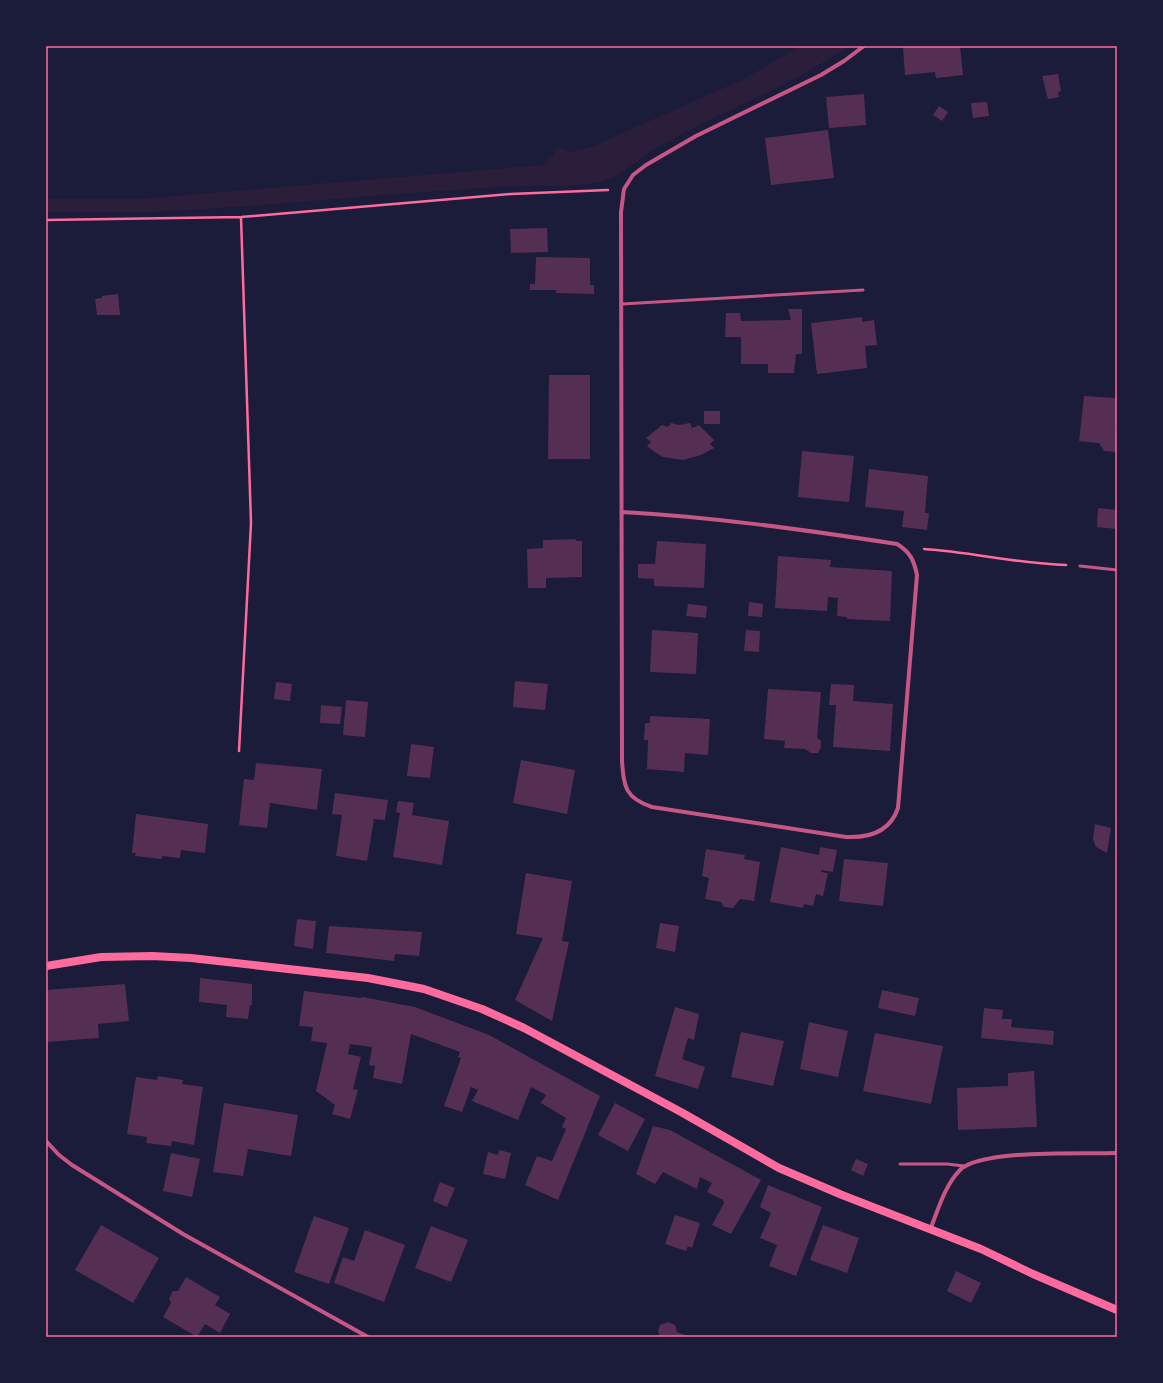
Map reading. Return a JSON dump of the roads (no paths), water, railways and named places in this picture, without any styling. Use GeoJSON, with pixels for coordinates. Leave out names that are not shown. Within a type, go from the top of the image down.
{"type":"FeatureCollection","features":[{"type":"Feature","properties":{"kind":"main road"},"geometry":{"type":"LineString","coordinates":[[46,966],[101,957],[152,956],[191,958],[368,978],[424,989],[476,1007],[524,1028],[681,1112],[779,1168],[930,1230],[981,1248],[1033,1274],[1117,1310]]}},
{"type":"Feature","properties":{"kind":"street"},"geometry":{"type":"LineString","coordinates":[[622,512],[662,514],[785,527],[897,544],[907,550],[914,561],[917,575],[898,808],[896,815],[884,830],[870,835],[846,837],[652,807],[639,803],[630,796],[625,787],[622,761],[621,212],[624,190],[633,175],[663,153],[821,75],[844,61],[864,46]]}},
{"type":"Feature","properties":{"kind":"street"},"geometry":{"type":"LineString","coordinates":[[47,1144],[72,1165],[183,1234],[368,1337]]}},
{"type":"Feature","properties":{"kind":"street"},"geometry":{"type":"LineString","coordinates":[[930,1230],[948,1187],[964,1166],[976,1161],[997,1157],[1117,1153]]}},
{"type":"Feature","properties":{"kind":"lane"},"geometry":{"type":"LineString","coordinates":[[622,304],[863,290]]}},
{"type":"Feature","properties":{"kind":"lane"},"geometry":{"type":"LineString","coordinates":[[1080,566],[1117,570]]}},
{"type":"Feature","properties":{"kind":"lane"},"geometry":{"type":"LineString","coordinates":[[900,1164],[947,1164],[964,1166]]}}]}
